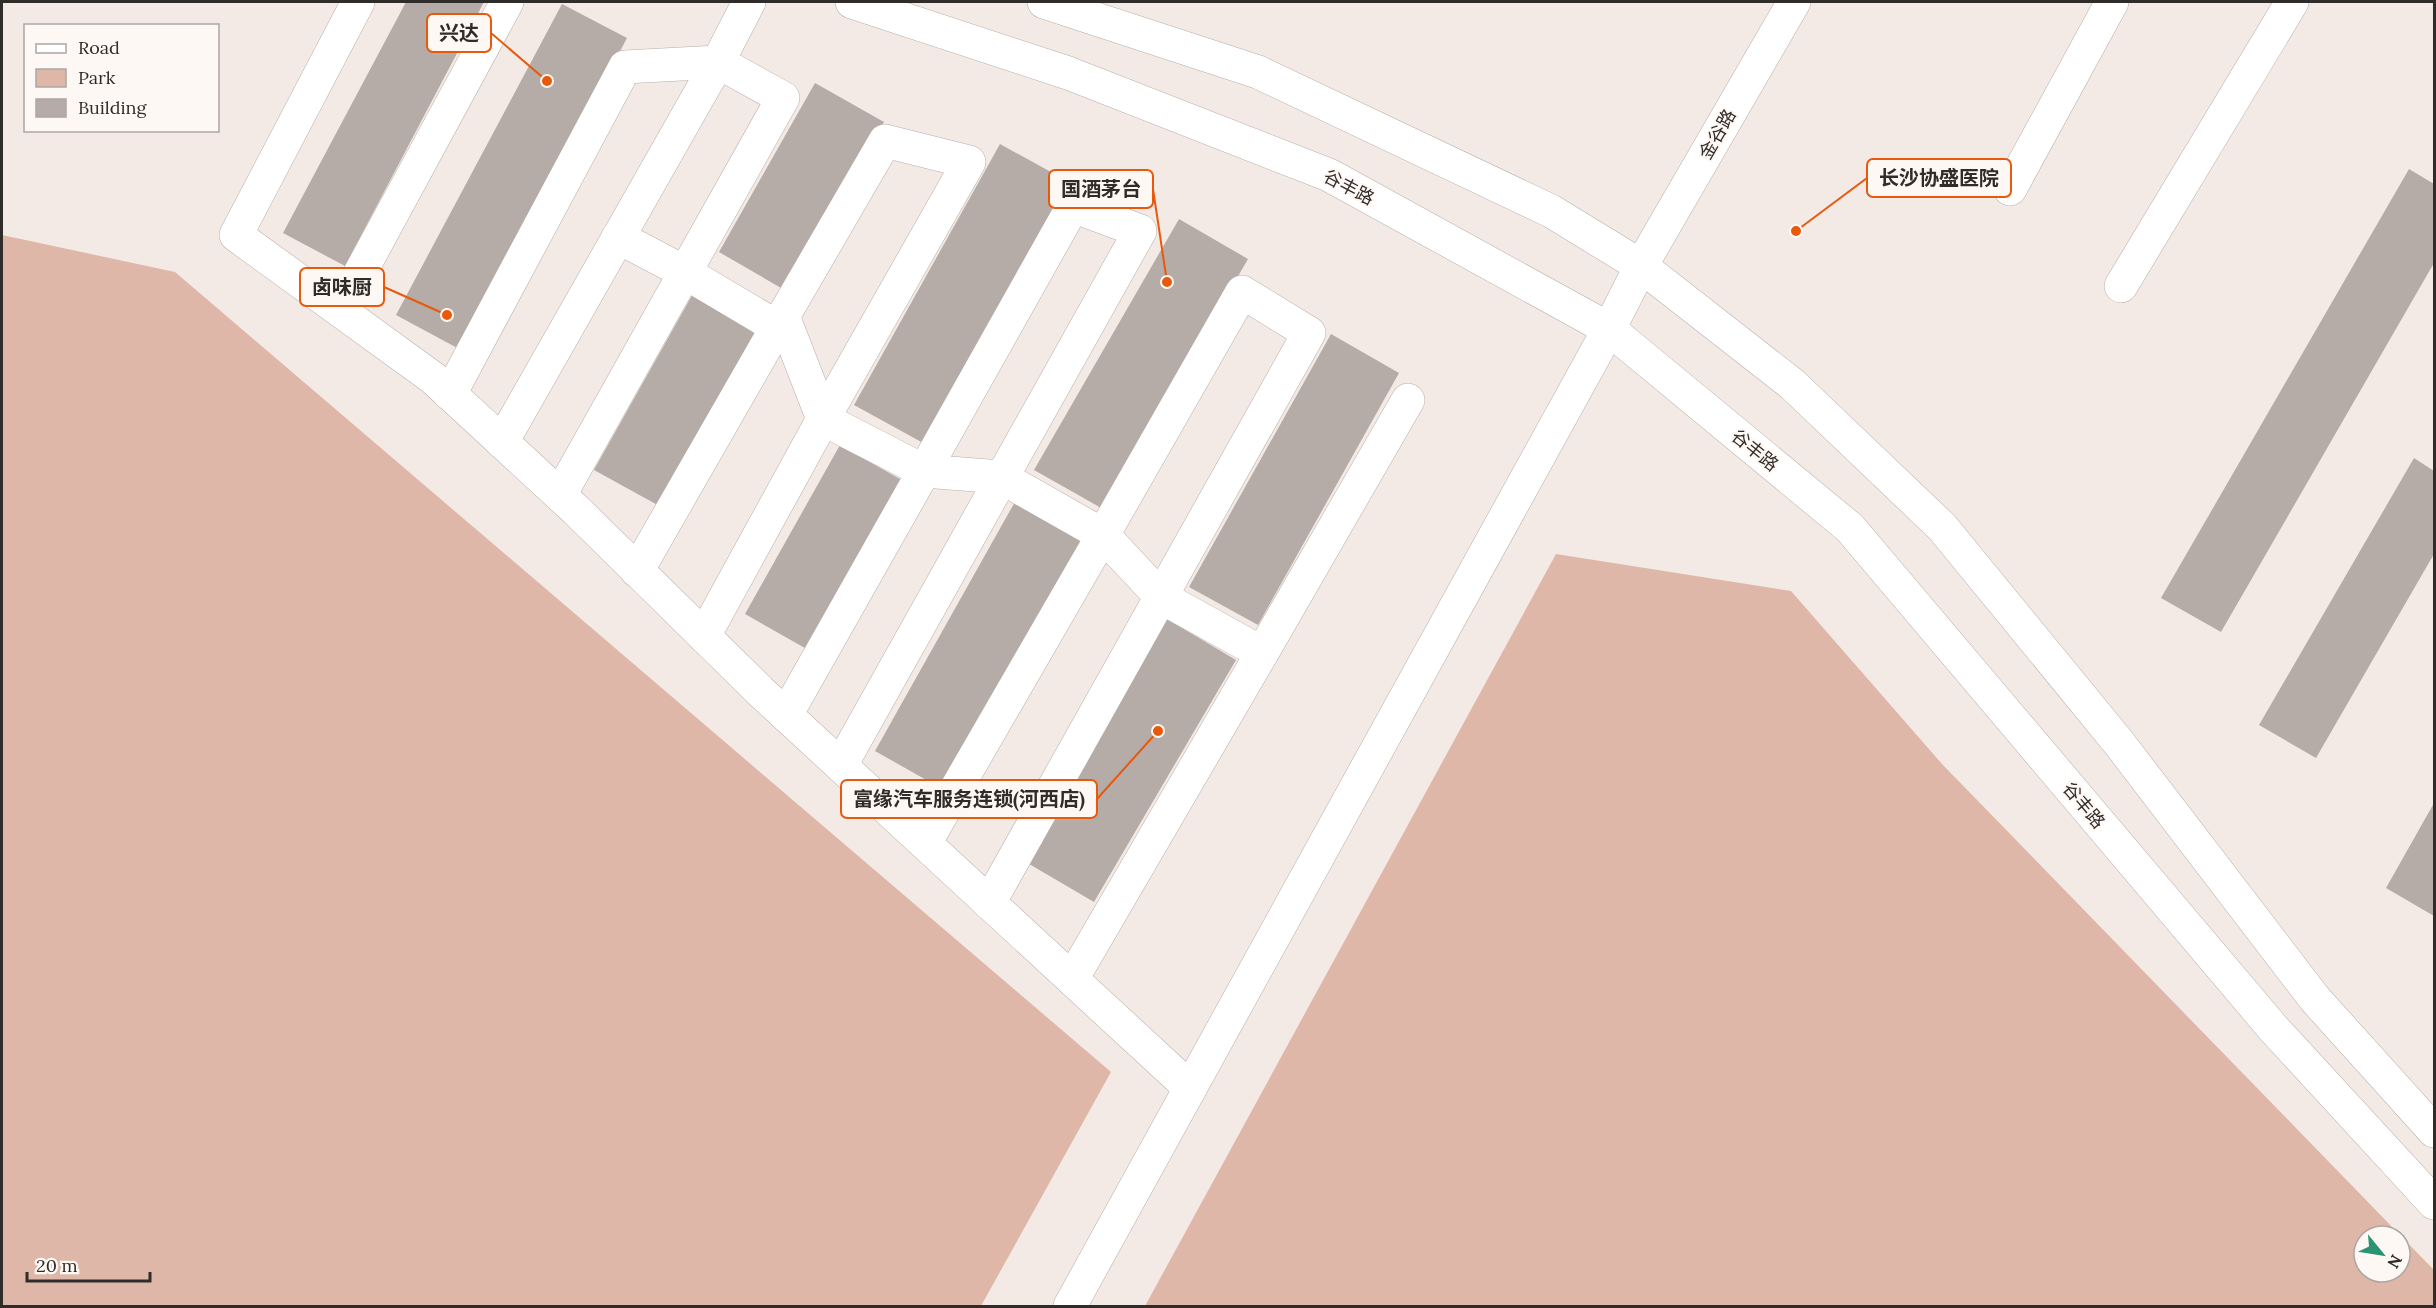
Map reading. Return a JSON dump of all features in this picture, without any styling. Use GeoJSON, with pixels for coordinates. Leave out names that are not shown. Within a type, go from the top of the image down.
{"type":"FeatureCollection","features":[{"type":"Feature","properties":{"kind":"street"},"geometry":{"type":"LineString","coordinates":[[358,2],[236,235],[433,378],[560,495],[786,715],[1190,1088]]}},
{"type":"Feature","properties":{"kind":"street"},"geometry":{"type":"LineString","coordinates":[[340,310],[507,2]]}},
{"type":"Feature","properties":{"kind":"street"},"geometry":{"type":"LineString","coordinates":[[502,442],[718,62],[749,2]]}},
{"type":"Feature","properties":{"kind":"street","name":"谷丰路"},"geometry":{"type":"LineString","coordinates":[[852,2],[1068,73],[1329,175],[1609,329],[1850,528],[2273,1028],[2434,1203]]}},
{"type":"Feature","properties":{"kind":"street"},"geometry":{"type":"LineString","coordinates":[[1044,2],[1258,72],[1551,212],[1641,266],[1792,384],[1942,526],[2119,743],[2315,999],[2434,1131]]}},
{"type":"Feature","properties":{"kind":"street","name":"金谷路"},"geometry":{"type":"LineString","coordinates":[[1070,1306],[1609,329],[1641,266],[1794,2]]}},
{"type":"Feature","properties":{"kind":"street"},"geometry":{"type":"LineString","coordinates":[[2010,189],[2112,2]]}},
{"type":"Feature","properties":{"kind":"street"},"geometry":{"type":"LineString","coordinates":[[2121,286],[2292,2]]}},
{"type":"Feature","properties":{"kind":"street"},"geometry":{"type":"LineString","coordinates":[[450,394],[625,67],[718,62],[783,98],[560,495]]}},
{"type":"Feature","properties":{"kind":"street"},"geometry":{"type":"LineString","coordinates":[[638,570],[885,141],[969,162],[823,419],[704,636]]}},
{"type":"Feature","properties":{"kind":"street"},"geometry":{"type":"LineString","coordinates":[[786,715],[1073,206],[1140,231],[841,765]]}},
{"type":"Feature","properties":{"kind":"street"},"geometry":{"type":"LineString","coordinates":[[618,237],[780,322],[823,419],[924,471],[1001,477],[1103,535],[1161,597],[1262,653]]}},
{"type":"Feature","properties":{"kind":"street"},"geometry":{"type":"LineString","coordinates":[[925,843],[1242,292],[1308,333],[990,903]]}},
{"type":"Feature","properties":{"kind":"street"},"geometry":{"type":"LineString","coordinates":[[1072,979],[1408,400]]}},
{"type":"Feature","properties":{"kind":"green space"},"geometry":{"type":"Polygon","coordinates":[[[2,235],[175,272],[1111,1072],[981,1306],[2,1306],[2,235]]]}},
{"type":"Feature","properties":{"kind":"green space"},"geometry":{"type":"Polygon","coordinates":[[[1556,554],[1791,591],[1942,764],[2389,1224],[2352,1224],[2352,1284],[2412,1284],[2412,1247],[2434,1270],[2434,1306],[1145,1306],[1556,554]]]}},
{"type":"Feature","properties":{"kind":"building"},"geometry":{"type":"Polygon","coordinates":[[[406,2],[484,2],[345,266],[283,233],[406,2]]]}},
{"type":"Feature","properties":{"kind":"building"},"geometry":{"type":"Polygon","coordinates":[[[562,4],[627,38],[461,350],[396,315],[562,4]]]}},
{"type":"Feature","properties":{"kind":"building"},"geometry":{"type":"Polygon","coordinates":[[[815,83],[884,122],[788,292],[719,252],[815,83]]]}},
{"type":"Feature","properties":{"kind":"building"},"geometry":{"type":"Polygon","coordinates":[[[1000,144],[1071,183],[925,444],[854,405],[1000,144]]]}},
{"type":"Feature","properties":{"kind":"building"},"geometry":{"type":"Polygon","coordinates":[[[2409,169],[2434,184],[2434,263],[2221,632],[2161,598],[2409,169]]]}},
{"type":"Feature","properties":{"kind":"building"},"geometry":{"type":"Polygon","coordinates":[[[1179,219],[1248,259],[1103,509],[1034,470],[1179,219]]]}},
{"type":"Feature","properties":{"kind":"building"},"geometry":{"type":"Polygon","coordinates":[[[694,292],[763,331],[663,508],[594,470],[694,292]]]}},
{"type":"Feature","properties":{"kind":"building"},"geometry":{"type":"Polygon","coordinates":[[[1331,334],[1399,373],[1258,625],[1189,587],[1331,334]]]}},
{"type":"Feature","properties":{"kind":"building"},"geometry":{"type":"Polygon","coordinates":[[[840,445],[907,483],[812,652],[745,614],[840,445]]]}},
{"type":"Feature","properties":{"kind":"building"},"geometry":{"type":"Polygon","coordinates":[[[2414,458],[2434,471],[2434,554],[2316,758],[2259,725],[2414,458]]]}},
{"type":"Feature","properties":{"kind":"building"},"geometry":{"type":"Polygon","coordinates":[[[1016,500],[1085,539],[944,790],[875,751],[1016,500]]]}},
{"type":"Feature","properties":{"kind":"building"},"geometry":{"type":"Polygon","coordinates":[[[1167,619],[1236,660],[1094,902],[1024,861],[1167,619]]]}},
{"type":"Feature","properties":{"kind":"building"},"geometry":{"type":"Polygon","coordinates":[[[2434,803],[2434,916],[2386,888],[2434,803]]]}},
{"type":"Feature","properties":{"kind":"place","name":"兴达"},"geometry":{"type":"Point","coordinates":[547,81]}},
{"type":"Feature","properties":{"kind":"place","name":"长沙协盛医院"},"geometry":{"type":"Point","coordinates":[1796,231]}},
{"type":"Feature","properties":{"kind":"place","name":"国酒茅台"},"geometry":{"type":"Point","coordinates":[1167,282]}},
{"type":"Feature","properties":{"kind":"place","name":"卤味厨"},"geometry":{"type":"Point","coordinates":[447,315]}},
{"type":"Feature","properties":{"kind":"place","name":"富缘汽车服务连锁(河西店)"},"geometry":{"type":"Point","coordinates":[1158,731]}}]}
